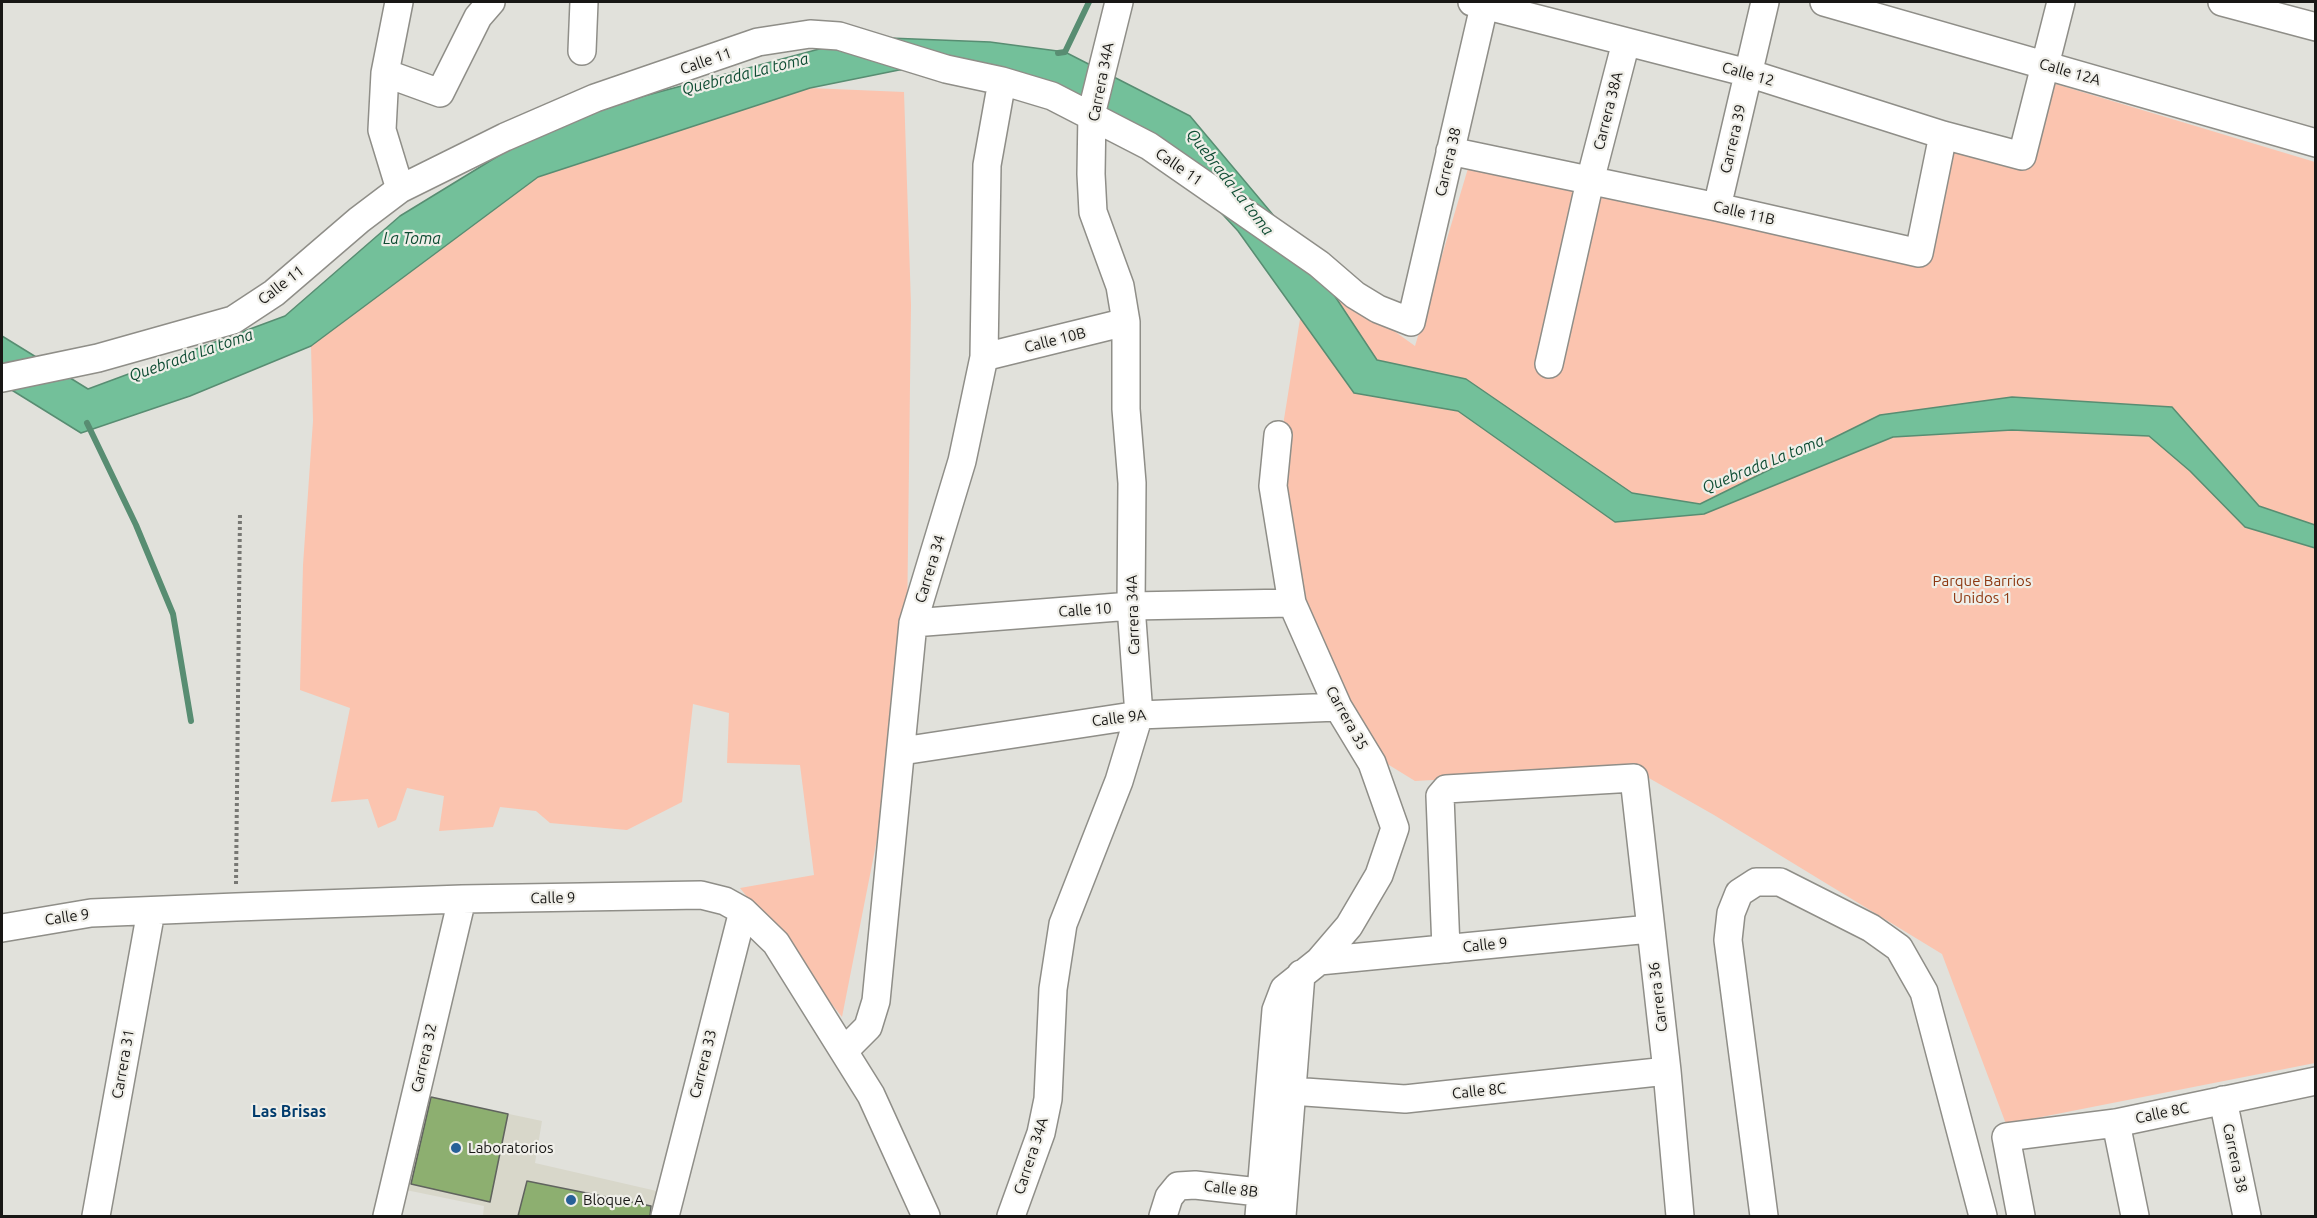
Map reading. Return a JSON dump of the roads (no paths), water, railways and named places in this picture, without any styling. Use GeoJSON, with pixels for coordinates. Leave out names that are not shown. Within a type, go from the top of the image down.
{"type":"FeatureCollection","features":[{"type":"Feature","properties":{"kind":"street"},"geometry":{"type":"LineString","coordinates":[[399,2],[385,73],[382,130],[400,189]]}},
{"type":"Feature","properties":{"kind":"street"},"geometry":{"type":"LineString","coordinates":[[385,73],[440,93],[478,17],[491,2]]}},
{"type":"Feature","properties":{"kind":"street"},"geometry":{"type":"LineString","coordinates":[[582,51],[584,2]]}},
{"type":"Feature","properties":{"kind":"street","name":"Carrera 34A"},"geometry":{"type":"LineString","coordinates":[[1011,1216],[1041,1133],[1048,1099],[1053,989],[1063,924],[1119,781],[1139,715],[1131,606],[1132,483],[1126,409],[1126,322],[1120,286],[1093,212],[1092,115],[1119,2]]}},
{"type":"Feature","properties":{"kind":"street","name":"Calle 12"},"geometry":{"type":"LineString","coordinates":[[1480,2],[1748,73],[1943,135],[2022,156],[2045,65]]}},
{"type":"Feature","properties":{"kind":"street","name":"Carrera 38"},"geometry":{"type":"LineString","coordinates":[[1411,322],[1450,151],[1480,2]]}},
{"type":"Feature","properties":{"kind":"street","name":"Carrera 39"},"geometry":{"type":"LineString","coordinates":[[1717,207],[1765,2]]}},
{"type":"Feature","properties":{"kind":"street","name":"Calle 12A"},"geometry":{"type":"LineString","coordinates":[[1824,2],[2316,143]]}},
{"type":"Feature","properties":{"kind":"street"},"geometry":{"type":"LineString","coordinates":[[2045,65],[2061,2]]}},
{"type":"Feature","properties":{"kind":"street"},"geometry":{"type":"LineString","coordinates":[[2222,2],[2316,27]]}},
{"type":"Feature","properties":{"kind":"street","name":"Calle 11"},"geometry":{"type":"LineString","coordinates":[[2,378],[68,365],[233,320],[274,293],[359,220],[400,189],[505,137],[595,98],[758,42],[810,34],[839,36],[946,69],[1002,81],[1052,96],[1092,115],[1149,146],[1319,264],[1355,295],[1378,309],[1411,322]]}},
{"type":"Feature","properties":{"kind":"street","name":"Carrera 38A"},"geometry":{"type":"LineString","coordinates":[[1550,364],[1590,181],[1626,42]]}},
{"type":"Feature","properties":{"kind":"street","name":"Carrera 34"},"geometry":{"type":"LineString","coordinates":[[844,1051],[868,1027],[876,1001],[914,623],[962,461],[984,357],[987,165],[1002,81]]}},
{"type":"Feature","properties":{"kind":"street","name":"Calle 11B"},"geometry":{"type":"LineString","coordinates":[[1450,151],[1717,207],[1920,253],[1943,135]]}},
{"type":"Feature","properties":{"kind":"street","name":"Calle 10B"},"geometry":{"type":"LineString","coordinates":[[984,357],[1126,322]]}},
{"type":"Feature","properties":{"kind":"street","name":"Carrera 35"},"geometry":{"type":"LineString","coordinates":[[1272,1205],[1276,1010],[1284,989],[1310,968],[1349,926],[1379,875],[1395,828],[1372,763],[1338,707],[1292,603],[1273,486],[1278,435]]}},
{"type":"Feature","properties":{"kind":"street","name":"Calle 10"},"geometry":{"type":"LineString","coordinates":[[914,623],[1131,606],[1292,603]]}},
{"type":"Feature","properties":{"kind":"street","name":"Calle 9A"},"geometry":{"type":"LineString","coordinates":[[902,751],[1139,715],[1338,707]]}},
{"type":"Feature","properties":{"kind":"street","name":"Carrera 36"},"geometry":{"type":"LineString","coordinates":[[1446,949],[1440,796],[1446,789],[1634,778],[1667,1071],[1680,1216]]}},
{"type":"Feature","properties":{"kind":"street"},"geometry":{"type":"LineString","coordinates":[[1764,1216],[1728,940],[1731,914],[1739,893],[1756,882],[1780,882],[1871,928],[1899,948],[1924,992],[1983,1216]]}},
{"type":"Feature","properties":{"kind":"street","name":"Calle 9"},"geometry":{"type":"LineString","coordinates":[[2,928],[91,913],[462,899],[701,895],[725,901],[743,911],[776,943],[872,1095],[926,1216]]}},
{"type":"Feature","properties":{"kind":"street","name":"Carrera 32"},"geometry":{"type":"LineString","coordinates":[[387,1216],[462,899]]}},
{"type":"Feature","properties":{"kind":"street","name":"Carrera 31"},"geometry":{"type":"LineString","coordinates":[[96,1216],[151,911]]}},
{"type":"Feature","properties":{"kind":"street","name":"Carrera 33"},"geometry":{"type":"LineString","coordinates":[[665,1216],[743,911]]}},
{"type":"Feature","properties":{"kind":"street","name":"Calle 9"},"geometry":{"type":"LineString","coordinates":[[1310,968],[1446,949],[1650,929]]}},
{"type":"Feature","properties":{"kind":"street"},"geometry":{"type":"LineString","coordinates":[[1272,1205],[1310,968]]}},
{"type":"Feature","properties":{"kind":"street","name":"Calle 8C"},"geometry":{"type":"LineString","coordinates":[[1291,1091],[1405,1099],[1667,1071]]}},
{"type":"Feature","properties":{"kind":"street","name":"Calle 8C"},"geometry":{"type":"LineString","coordinates":[[2022,1216],[2006,1137],[2116,1123],[2316,1081]]}},
{"type":"Feature","properties":{"kind":"street","name":"Carrera 38"},"geometry":{"type":"LineString","coordinates":[[2223,1100],[2247,1216]]}},
{"type":"Feature","properties":{"kind":"street"},"geometry":{"type":"LineString","coordinates":[[2116,1123],[2135,1216]]}},
{"type":"Feature","properties":{"kind":"street","name":"Calle 8B"},"geometry":{"type":"LineString","coordinates":[[1163,1216],[1169,1197],[1178,1186],[1195,1185],[1272,1205]]}},
{"type":"Feature","properties":{"kind":"water","name":"La Toma"},"geometry":{"type":"Polygon","coordinates":[[[864,37],[990,42],[1065,52],[1190,116],[1311,260],[1377,360],[1466,379],[1632,493],[1700,504],[1880,415],[2012,397],[2172,407],[2259,506],[2315,525],[2315,548],[2245,527],[2190,471],[2149,436],[2012,430],[1893,437],[1704,514],[1615,522],[1458,411],[1354,393],[1238,231],[1146,132],[998,68],[899,70],[810,88],[538,177],[311,346],[190,396],[81,433],[2,384],[2,336],[88,389],[285,316],[400,216],[539,131],[644,96],[864,37]]]}},
{"type":"Feature","properties":{"kind":"waterway"},"geometry":{"type":"LineString","coordinates":[[1058,53],[1065,52],[1089,2]]}},
{"type":"Feature","properties":{"kind":"waterway"},"geometry":{"type":"LineString","coordinates":[[87,423],[136,525],[173,614],[191,721]]}},
{"type":"Feature","properties":{"kind":"place","name":"Laboratorios"},"geometry":{"type":"Point","coordinates":[456,1148]}},
{"type":"Feature","properties":{"kind":"place","name":"Bloque A"},"geometry":{"type":"Point","coordinates":[571,1200]}},
{"type":"Feature","properties":{"kind":"district","name":"Las Brisas"},"geometry":{"type":"Point","coordinates":[289,1112]}},
{"type":"Feature","properties":{"kind":"water label","name":"Quebrada La toma"},"geometry":{"type":"Point","coordinates":[745,74]}},
{"type":"Feature","properties":{"kind":"water label","name":"Quebrada La toma"},"geometry":{"type":"Point","coordinates":[1230,182]}},
{"type":"Feature","properties":{"kind":"water label","name":"Quebrada La toma"},"geometry":{"type":"Point","coordinates":[191,355]}},
{"type":"Feature","properties":{"kind":"water label","name":"Quebrada La toma"},"geometry":{"type":"Point","coordinates":[1763,464]}},
{"type":"Feature","properties":{"kind":"park label","name":"Parque Barrios Unidos 1"},"geometry":{"type":"Point","coordinates":[1982,590]}}]}
